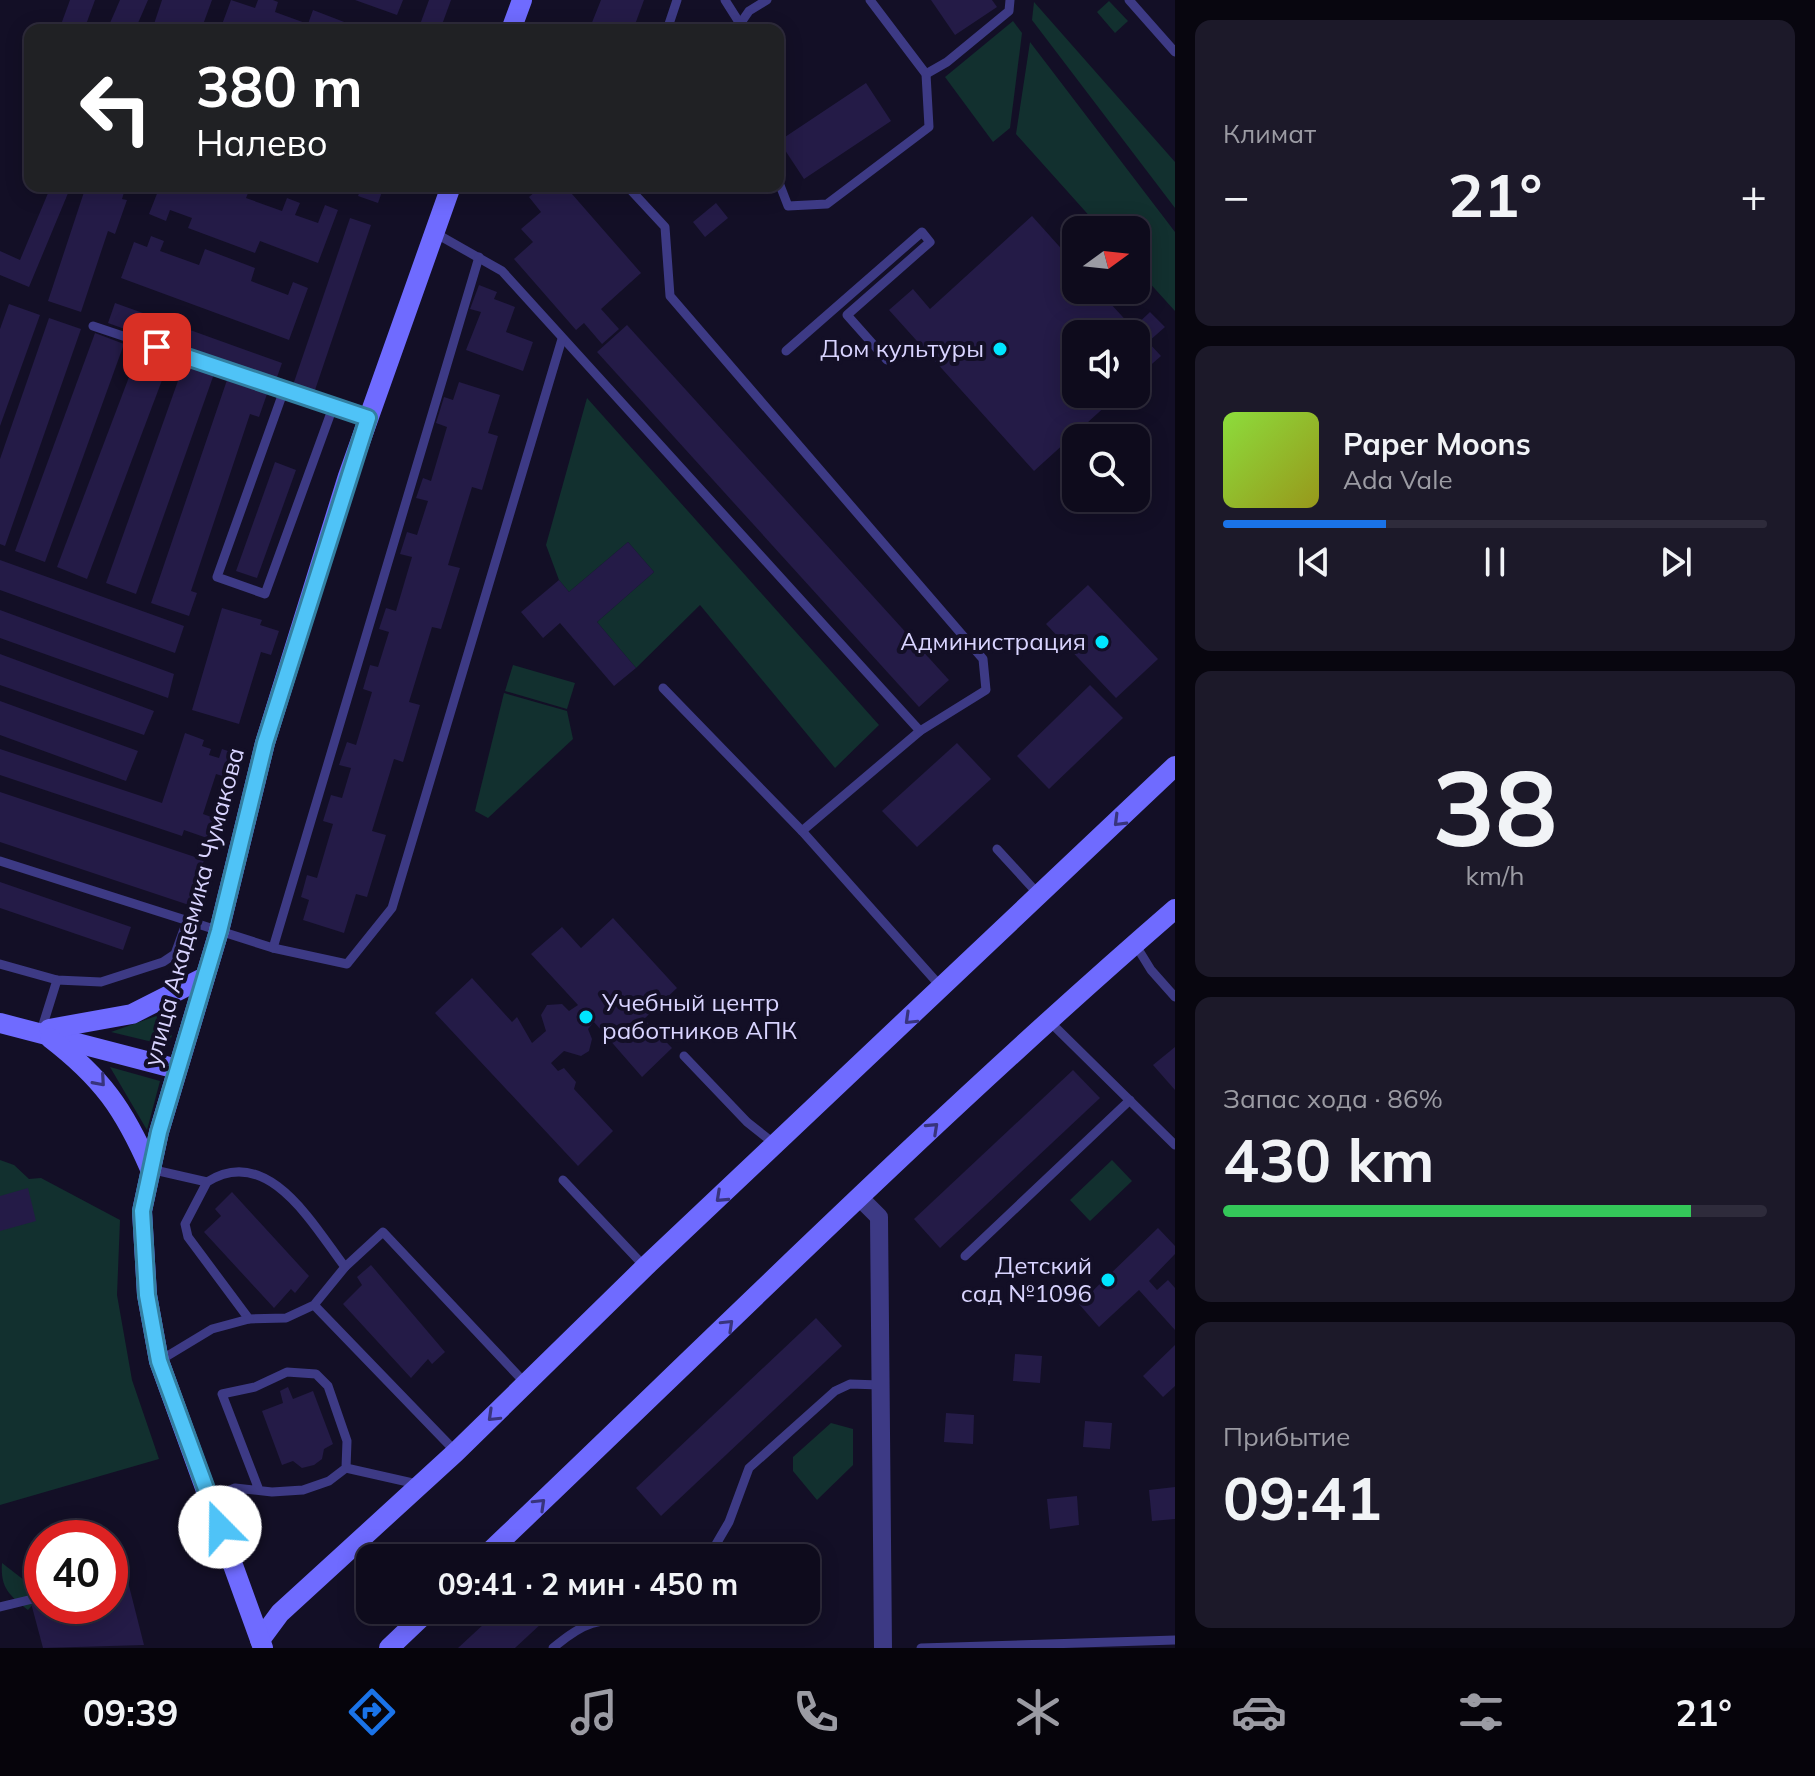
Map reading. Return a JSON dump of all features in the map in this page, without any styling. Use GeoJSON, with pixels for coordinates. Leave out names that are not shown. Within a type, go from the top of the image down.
{"type":"FeatureCollection","features":[{"type":"Feature","properties":{"kind":"street"},"geometry":{"type":"LineString","coordinates":[[513,24],[522,0]]}},
{"type":"Feature","properties":{"kind":"street","name":"улица Академика Чумакова"},"geometry":{"type":"LineString","coordinates":[[262,1644],[159,1361],[147,1295],[142,1211],[177,1069],[219,931],[265,743],[368,418],[449,192]]}},
{"type":"Feature","properties":{"kind":"street"},"geometry":{"type":"LineString","coordinates":[[262,1644],[280,1613],[527,1385],[645,1267],[1041,896],[1175,766]]}},
{"type":"Feature","properties":{"kind":"street"},"geometry":{"type":"LineString","coordinates":[[498,1544],[1048,1020],[1175,909]]}},
{"type":"Feature","properties":{"kind":"street"},"geometry":{"type":"LineString","coordinates":[[41,1031],[132,1014],[205,977]]}},
{"type":"Feature","properties":{"kind":"street"},"geometry":{"type":"LineString","coordinates":[[0,1023],[41,1031],[177,1069]]}},
{"type":"Feature","properties":{"kind":"street"},"geometry":{"type":"LineString","coordinates":[[41,1031],[97,1076],[121,1107],[150,1169]]}},
{"type":"Feature","properties":{"kind":"street"},"geometry":{"type":"LineString","coordinates":[[860,1198],[879,1217],[883,1648]]}},
{"type":"Feature","properties":{"kind":"street"},"geometry":{"type":"LineString","coordinates":[[389,1648],[414,1624]]}},
{"type":"Feature","properties":{"kind":"lane"},"geometry":{"type":"LineString","coordinates":[[669,24],[677,0]]}},
{"type":"Feature","properties":{"kind":"lane"},"geometry":{"type":"LineString","coordinates":[[725,0],[740,24]]}},
{"type":"Feature","properties":{"kind":"lane"},"geometry":{"type":"LineString","coordinates":[[743,24],[749,11],[767,0]]}},
{"type":"Feature","properties":{"kind":"lane"},"geometry":{"type":"LineString","coordinates":[[783,192],[788,206],[827,204],[929,127],[926,74],[870,0]]}},
{"type":"Feature","properties":{"kind":"lane"},"geometry":{"type":"LineString","coordinates":[[926,74],[947,62],[1009,11],[1010,0]]}},
{"type":"Feature","properties":{"kind":"lane"},"geometry":{"type":"LineString","coordinates":[[1129,0],[1175,52]]}},
{"type":"Feature","properties":{"kind":"lane"},"geometry":{"type":"LineString","coordinates":[[633,192],[665,227],[670,296],[983,659],[986,690],[920,731],[802,831]]}},
{"type":"Feature","properties":{"kind":"lane"},"geometry":{"type":"LineString","coordinates":[[786,351],[922,232],[930,242],[847,315],[887,360]]}},
{"type":"Feature","properties":{"kind":"lane"},"geometry":{"type":"LineString","coordinates":[[435,233],[502,271],[920,731]]}},
{"type":"Feature","properties":{"kind":"lane"},"geometry":{"type":"LineString","coordinates":[[273,948],[479,257]]}},
{"type":"Feature","properties":{"kind":"lane"},"geometry":{"type":"LineString","coordinates":[[93,326],[368,418]]}},
{"type":"Feature","properties":{"kind":"lane"},"geometry":{"type":"LineString","coordinates":[[0,861],[273,948],[347,964],[392,908],[562,339]]}},
{"type":"Feature","properties":{"kind":"lane"},"geometry":{"type":"LineString","coordinates":[[284,390],[217,577],[265,594],[333,407]]}},
{"type":"Feature","properties":{"kind":"lane"},"geometry":{"type":"LineString","coordinates":[[663,688],[802,831],[942,988]]}},
{"type":"Feature","properties":{"kind":"lane"},"geometry":{"type":"LineString","coordinates":[[997,849],[1041,896]]}},
{"type":"Feature","properties":{"kind":"lane"},"geometry":{"type":"LineString","coordinates":[[0,964],[57,980],[101,982],[144,971],[175,954],[187,921]]}},
{"type":"Feature","properties":{"kind":"lane"},"geometry":{"type":"LineString","coordinates":[[1135,944],[1151,970],[1175,997]]}},
{"type":"Feature","properties":{"kind":"lane"},"geometry":{"type":"LineString","coordinates":[[41,1031],[57,980]]}},
{"type":"Feature","properties":{"kind":"lane"},"geometry":{"type":"LineString","coordinates":[[1048,1020],[1175,1145]]}},
{"type":"Feature","properties":{"kind":"lane"},"geometry":{"type":"LineString","coordinates":[[684,1056],[747,1122],[776,1145]]}},
{"type":"Feature","properties":{"kind":"lane"},"geometry":{"type":"LineString","coordinates":[[965,1256],[1130,1100]]}},
{"type":"Feature","properties":{"kind":"lane"},"geometry":{"type":"LineString","coordinates":[[150,1169],[207,1182],[234,1171],[259,1172],[278,1186],[345,1267]]}},
{"type":"Feature","properties":{"kind":"lane"},"geometry":{"type":"LineString","coordinates":[[563,1180],[645,1267]]}},
{"type":"Feature","properties":{"kind":"lane"},"geometry":{"type":"LineString","coordinates":[[207,1182],[185,1224],[188,1237],[249,1319]]}},
{"type":"Feature","properties":{"kind":"lane"},"geometry":{"type":"LineString","coordinates":[[159,1361],[212,1329],[249,1319],[286,1318],[314,1305],[345,1267],[383,1232],[527,1385]]}},
{"type":"Feature","properties":{"kind":"lane"},"geometry":{"type":"LineString","coordinates":[[314,1305],[456,1452]]}},
{"type":"Feature","properties":{"kind":"lane"},"geometry":{"type":"LineString","coordinates":[[259,1490],[222,1394],[255,1387],[287,1372],[316,1374],[328,1386],[347,1441],[346,1468]]}},
{"type":"Feature","properties":{"kind":"lane"},"geometry":{"type":"LineString","coordinates":[[716,1544],[729,1522],[749,1468],[835,1391],[850,1384],[880,1385]]}},
{"type":"Feature","properties":{"kind":"lane"},"geometry":{"type":"LineString","coordinates":[[209,1499],[235,1488],[303,1490],[329,1481],[346,1468]]}},
{"type":"Feature","properties":{"kind":"lane"},"geometry":{"type":"LineString","coordinates":[[346,1468],[421,1485]]}},
{"type":"Feature","properties":{"kind":"lane"},"geometry":{"type":"LineString","coordinates":[[0,1607],[24,1601]]}},
{"type":"Feature","properties":{"kind":"lane"},"geometry":{"type":"LineString","coordinates":[[553,1648],[578,1627],[589,1624]]}},
{"type":"Feature","properties":{"kind":"lane"},"geometry":{"type":"LineString","coordinates":[[921,1648],[1175,1640]]}},
{"type":"Feature","properties":{"kind":"green space"},"geometry":{"type":"Polygon","coordinates":[[[1109,1],[1128,21],[1115,33],[1097,12],[1109,1]]]}},
{"type":"Feature","properties":{"kind":"green space"},"geometry":{"type":"Polygon","coordinates":[[[1034,2],[1175,162],[1175,208],[1032,20],[1034,2]]]}},
{"type":"Feature","properties":{"kind":"green space"},"geometry":{"type":"Polygon","coordinates":[[[1013,21],[1022,33],[1010,128],[993,142],[945,77],[1013,21]]]}},
{"type":"Feature","properties":{"kind":"green space"},"geometry":{"type":"Polygon","coordinates":[[[1030,42],[1175,232],[1175,311],[1150,283],[1150,216],[1089,216],[1016,134],[1030,42]]]}},
{"type":"Feature","properties":{"kind":"green space"},"geometry":{"type":"Polygon","coordinates":[[[587,398],[879,725],[835,768],[700,605],[636,668],[597,622],[654,572],[628,542],[569,592],[559,580],[546,545],[587,398]]]}},
{"type":"Feature","properties":{"kind":"green space"},"geometry":{"type":"Polygon","coordinates":[[[513,665],[575,683],[567,709],[505,691],[513,665]]]}},
{"type":"Feature","properties":{"kind":"green space"},"geometry":{"type":"Polygon","coordinates":[[[504,693],[567,711],[573,739],[488,818],[475,811],[504,693]]]}},
{"type":"Feature","properties":{"kind":"green space"},"geometry":{"type":"Polygon","coordinates":[[[179,1008],[169,1046],[111,1032],[179,1008]]]}},
{"type":"Feature","properties":{"kind":"green space"},"geometry":{"type":"Polygon","coordinates":[[[110,1067],[160,1081],[147,1130],[110,1067]]]}},
{"type":"Feature","properties":{"kind":"green space"},"geometry":{"type":"Polygon","coordinates":[[[0,1160],[14,1165],[29,1179],[41,1178],[120,1220],[117,1295],[132,1380],[159,1459],[0,1505],[0,1160]]]}},
{"type":"Feature","properties":{"kind":"green space"},"geometry":{"type":"Polygon","coordinates":[[[1112,1160],[1132,1181],[1090,1221],[1070,1200],[1112,1160]]]}},
{"type":"Feature","properties":{"kind":"green space"},"geometry":{"type":"Polygon","coordinates":[[[831,1423],[853,1429],[853,1465],[817,1500],[793,1471],[793,1457],[831,1423]]]}},
{"type":"Feature","properties":{"kind":"green space"},"geometry":{"type":"Polygon","coordinates":[[[2,1563],[24,1580],[24,1607],[8,1591],[2,1563]]]}},
{"type":"Feature","properties":{"kind":"building"},"geometry":{"type":"Polygon","coordinates":[[[70,0],[95,0],[86,24],[61,24],[70,0]]]}},
{"type":"Feature","properties":{"kind":"building"},"geometry":{"type":"Polygon","coordinates":[[[120,0],[148,0],[138,24],[110,24],[120,0]]]}},
{"type":"Feature","properties":{"kind":"building"},"geometry":{"type":"Polygon","coordinates":[[[162,0],[212,0],[203,24],[154,24],[162,0]]]}},
{"type":"Feature","properties":{"kind":"building"},"geometry":{"type":"Polygon","coordinates":[[[231,0],[255,8],[258,0],[273,0],[278,2],[275,12],[308,24],[222,24],[231,0]]]}},
{"type":"Feature","properties":{"kind":"building"},"geometry":{"type":"Polygon","coordinates":[[[355,0],[403,0],[397,15],[355,0]]]}},
{"type":"Feature","properties":{"kind":"building"},"geometry":{"type":"Polygon","coordinates":[[[429,0],[451,0],[442,24],[420,24],[429,0]]]}},
{"type":"Feature","properties":{"kind":"building"},"geometry":{"type":"Polygon","coordinates":[[[601,0],[644,0],[635,24],[591,24],[601,0]]]}},
{"type":"Feature","properties":{"kind":"building"},"geometry":{"type":"Polygon","coordinates":[[[931,0],[992,0],[997,7],[955,35],[931,0]]]}},
{"type":"Feature","properties":{"kind":"building"},"geometry":{"type":"Polygon","coordinates":[[[313,10],[349,24],[308,24],[313,10]]]}},
{"type":"Feature","properties":{"kind":"building"},"geometry":{"type":"Polygon","coordinates":[[[866,83],[891,121],[804,179],[784,149],[784,138],[866,83]]]}},
{"type":"Feature","properties":{"kind":"building"},"geometry":{"type":"Polygon","coordinates":[[[48,192],[69,192],[29,287],[0,275],[0,251],[20,260],[48,192]]]}},
{"type":"Feature","properties":{"kind":"building"},"geometry":{"type":"Polygon","coordinates":[[[84,192],[124,192],[122,199],[127,200],[115,234],[108,231],[81,312],[48,301],[84,192]]]}},
{"type":"Feature","properties":{"kind":"building"},"geometry":{"type":"Polygon","coordinates":[[[158,192],[248,192],[246,198],[282,211],[287,198],[300,203],[295,215],[318,223],[325,205],[338,210],[318,263],[260,241],[255,253],[188,228],[192,218],[170,210],[166,221],[149,214],[158,192]]]}},
{"type":"Feature","properties":{"kind":"building"},"geometry":{"type":"Polygon","coordinates":[[[360,192],[382,192],[378,203],[358,196],[360,192]]]}},
{"type":"Feature","properties":{"kind":"building"},"geometry":{"type":"Polygon","coordinates":[[[535,192],[570,192],[641,273],[601,309],[619,329],[602,344],[584,323],[576,330],[514,259],[533,242],[521,229],[541,212],[529,197],[535,192]]]}},
{"type":"Feature","properties":{"kind":"building"},"geometry":{"type":"Polygon","coordinates":[[[716,203],[728,218],[705,237],[693,222],[716,203]]]}},
{"type":"Feature","properties":{"kind":"building","name":"Дом культуры"},"geometry":{"type":"Polygon","coordinates":[[[1032,216],[1062,249],[1062,304],[1111,304],[1126,320],[1062,320],[1062,408],[1104,408],[1086,424],[1062,424],[1062,446],[1034,471],[889,310],[913,289],[930,309],[1032,216]]]}},
{"type":"Feature","properties":{"kind":"building"},"geometry":{"type":"Polygon","coordinates":[[[350,218],[371,225],[314,393],[293,385],[350,218]]]}},
{"type":"Feature","properties":{"kind":"building"},"geometry":{"type":"Polygon","coordinates":[[[151,236],[164,241],[160,251],[199,265],[205,249],[255,268],[251,281],[288,295],[293,282],[308,288],[289,340],[121,278],[134,242],[147,247],[151,236]]]}},
{"type":"Feature","properties":{"kind":"building"},"geometry":{"type":"Polygon","coordinates":[[[479,285],[497,292],[494,299],[515,307],[506,332],[533,342],[523,371],[466,350],[481,312],[470,309],[479,285]]]}},
{"type":"Feature","properties":{"kind":"building"},"geometry":{"type":"Polygon","coordinates":[[[115,303],[282,363],[275,383],[108,323],[115,303]]]}},
{"type":"Feature","properties":{"kind":"building"},"geometry":{"type":"Polygon","coordinates":[[[9,304],[40,315],[0,426],[0,329],[9,304]]]}},
{"type":"Feature","properties":{"kind":"building","name":"Дом культуры"},"geometry":{"type":"Polygon","coordinates":[[[1150,312],[1165,327],[1150,340],[1150,320],[1142,320],[1150,312]]]}},
{"type":"Feature","properties":{"kind":"building"},"geometry":{"type":"Polygon","coordinates":[[[49,318],[81,329],[5,546],[0,544],[0,459],[49,318]]]}},
{"type":"Feature","properties":{"kind":"building"},"geometry":{"type":"Polygon","coordinates":[[[627,325],[949,680],[919,707],[597,352],[627,325]]]}},
{"type":"Feature","properties":{"kind":"building"},"geometry":{"type":"Polygon","coordinates":[[[95,333],[124,344],[45,562],[15,551],[95,333]]]}},
{"type":"Feature","properties":{"kind":"building","name":"Дом культуры"},"geometry":{"type":"Polygon","coordinates":[[[1150,344],[1161,356],[1150,366],[1150,344]]]}},
{"type":"Feature","properties":{"kind":"building"},"geometry":{"type":"Polygon","coordinates":[[[140,348],[170,359],[87,579],[57,567],[140,348]]]}},
{"type":"Feature","properties":{"kind":"building"},"geometry":{"type":"Polygon","coordinates":[[[184,364],[214,374],[136,594],[106,583],[184,364]]]}},
{"type":"Feature","properties":{"kind":"building"},"geometry":{"type":"Polygon","coordinates":[[[227,380],[267,394],[259,417],[250,414],[191,591],[197,593],[189,616],[151,603],[227,380]]]}},
{"type":"Feature","properties":{"kind":"building"},"geometry":{"type":"Polygon","coordinates":[[[459,382],[500,395],[488,433],[498,436],[482,490],[472,487],[448,565],[460,568],[441,629],[432,627],[409,702],[420,705],[403,762],[394,759],[372,831],[386,835],[367,897],[356,894],[344,933],[303,920],[309,900],[301,897],[307,875],[317,878],[333,824],[323,821],[331,795],[342,798],[351,768],[339,765],[347,742],[356,745],[372,692],[363,689],[370,665],[378,667],[389,632],[379,629],[386,608],[396,611],[412,557],[400,554],[407,532],[417,535],[428,501],[416,498],[423,478],[431,481],[447,427],[436,423],[444,397],[453,400],[459,382]]]}},
{"type":"Feature","properties":{"kind":"building"},"geometry":{"type":"Polygon","coordinates":[[[275,462],[296,470],[257,578],[236,571],[275,462]]]}},
{"type":"Feature","properties":{"kind":"building"},"geometry":{"type":"Polygon","coordinates":[[[628,542],[654,572],[597,622],[636,668],[614,686],[560,623],[543,638],[521,612],[559,580],[569,592],[628,542]]]}},
{"type":"Feature","properties":{"kind":"building"},"geometry":{"type":"Polygon","coordinates":[[[0,560],[184,626],[175,653],[0,590],[0,560]]]}},
{"type":"Feature","properties":{"kind":"building","name":"Администрация"},"geometry":{"type":"Polygon","coordinates":[[[1088,585],[1158,659],[1116,698],[1046,624],[1088,585]]]}},
{"type":"Feature","properties":{"kind":"building"},"geometry":{"type":"Polygon","coordinates":[[[222,608],[262,620],[260,625],[279,631],[271,655],[261,652],[239,724],[192,710],[222,608]]]}},
{"type":"Feature","properties":{"kind":"building"},"geometry":{"type":"Polygon","coordinates":[[[0,610],[174,674],[168,698],[0,638],[0,610]]]}},
{"type":"Feature","properties":{"kind":"building"},"geometry":{"type":"Polygon","coordinates":[[[0,654],[154,711],[144,735],[0,685],[0,654]]]}},
{"type":"Feature","properties":{"kind":"building"},"geometry":{"type":"Polygon","coordinates":[[[1090,685],[1123,718],[1049,789],[1017,756],[1090,685]]]}},
{"type":"Feature","properties":{"kind":"building"},"geometry":{"type":"Polygon","coordinates":[[[0,701],[138,751],[126,781],[0,735],[0,701]]]}},
{"type":"Feature","properties":{"kind":"building"},"geometry":{"type":"Polygon","coordinates":[[[185,733],[204,740],[202,746],[211,749],[209,755],[219,758],[222,749],[240,755],[232,779],[216,774],[203,814],[214,818],[207,838],[184,830],[182,836],[0,775],[0,749],[162,803],[185,733]]]}},
{"type":"Feature","properties":{"kind":"building"},"geometry":{"type":"Polygon","coordinates":[[[957,743],[991,779],[917,847],[882,811],[957,743]]]}},
{"type":"Feature","properties":{"kind":"building"},"geometry":{"type":"Polygon","coordinates":[[[0,792],[204,860],[189,905],[0,842],[0,792]]]}},
{"type":"Feature","properties":{"kind":"building"},"geometry":{"type":"Polygon","coordinates":[[[0,882],[131,927],[123,950],[0,908],[0,882]]]}},
{"type":"Feature","properties":{"kind":"building"},"geometry":{"type":"Polygon","coordinates":[[[613,918],[677,988],[644,1019],[672,1048],[642,1077],[594,1022],[588,1029],[592,1039],[589,1051],[581,1056],[564,1051],[551,1063],[558,1071],[564,1068],[576,1082],[574,1089],[613,1131],[578,1166],[435,1013],[472,978],[512,1022],[517,1017],[532,1043],[546,1031],[541,1015],[547,1005],[562,1004],[569,1011],[578,1005],[531,954],[562,927],[581,948],[613,918]]]}},
{"type":"Feature","properties":{"kind":"building"},"geometry":{"type":"Polygon","coordinates":[[[1175,1047],[1175,1090],[1153,1065],[1175,1047]]]}},
{"type":"Feature","properties":{"kind":"building"},"geometry":{"type":"Polygon","coordinates":[[[1073,1070],[1100,1098],[940,1248],[914,1219],[1073,1070]]]}},
{"type":"Feature","properties":{"kind":"building"},"geometry":{"type":"Polygon","coordinates":[[[28,1188],[36,1221],[0,1231],[0,1196],[28,1188]]]}},
{"type":"Feature","properties":{"kind":"building"},"geometry":{"type":"Polygon","coordinates":[[[232,1192],[309,1276],[295,1293],[291,1289],[274,1308],[204,1232],[221,1216],[215,1209],[232,1192]]]}},
{"type":"Feature","properties":{"kind":"building"},"geometry":{"type":"Polygon","coordinates":[[[1158,1228],[1175,1246],[1175,1254],[1149,1281],[1157,1290],[1168,1280],[1175,1288],[1175,1330],[1139,1290],[1099,1327],[1079,1304],[1158,1228]]]}},
{"type":"Feature","properties":{"kind":"building"},"geometry":{"type":"Polygon","coordinates":[[[371,1265],[445,1352],[432,1364],[428,1359],[411,1378],[343,1304],[362,1285],[357,1277],[371,1265]]]}},
{"type":"Feature","properties":{"kind":"building"},"geometry":{"type":"Polygon","coordinates":[[[816,1318],[842,1346],[661,1516],[636,1488],[816,1318]]]}},
{"type":"Feature","properties":{"kind":"building"},"geometry":{"type":"Polygon","coordinates":[[[1175,1345],[1175,1386],[1163,1397],[1143,1376],[1175,1345]]]}},
{"type":"Feature","properties":{"kind":"building"},"geometry":{"type":"Polygon","coordinates":[[[1015,1354],[1042,1356],[1040,1383],[1013,1381],[1015,1354]]]}},
{"type":"Feature","properties":{"kind":"building"},"geometry":{"type":"Polygon","coordinates":[[[288,1387],[293,1399],[313,1391],[333,1444],[324,1449],[322,1459],[314,1465],[302,1468],[293,1461],[282,1465],[262,1411],[283,1403],[280,1391],[288,1387]]]}},
{"type":"Feature","properties":{"kind":"building"},"geometry":{"type":"Polygon","coordinates":[[[946,1413],[974,1415],[973,1444],[944,1442],[946,1413]]]}},
{"type":"Feature","properties":{"kind":"building"},"geometry":{"type":"Polygon","coordinates":[[[1085,1421],[1112,1423],[1110,1449],[1083,1447],[1085,1421]]]}},
{"type":"Feature","properties":{"kind":"building"},"geometry":{"type":"Polygon","coordinates":[[[1175,1487],[1175,1519],[1152,1521],[1149,1490],[1175,1487]]]}},
{"type":"Feature","properties":{"kind":"building"},"geometry":{"type":"Polygon","coordinates":[[[1077,1496],[1079,1525],[1050,1529],[1047,1499],[1077,1496]]]}},
{"type":"Feature","properties":{"kind":"building"},"geometry":{"type":"Polygon","coordinates":[[[128,1582],[144,1645],[43,1648],[37,1624],[128,1624],[128,1582]]]}},
{"type":"Feature","properties":{"kind":"building"},"geometry":{"type":"Polygon","coordinates":[[[484,1624],[541,1624],[515,1648],[458,1648],[484,1624]]]}},
{"type":"Feature","properties":{"kind":"place","name":"Дом культуры"},"geometry":{"type":"Point","coordinates":[1000,349]}},
{"type":"Feature","properties":{"kind":"place","name":"Администрация"},"geometry":{"type":"Point","coordinates":[1102,642]}},
{"type":"Feature","properties":{"kind":"place","name":"Учебный центр работников АПК"},"geometry":{"type":"Point","coordinates":[586,1017]}},
{"type":"Feature","properties":{"kind":"place","name":"Детский сад №1096"},"geometry":{"type":"Point","coordinates":[1108,1280]}},
{"type":"Feature","properties":{"kind":"route"},"geometry":{"type":"LineString","coordinates":[[157,347],[368,418],[265,743],[219,931],[159,1132],[142,1211],[147,1295],[159,1361],[220,1527]]}}]}
